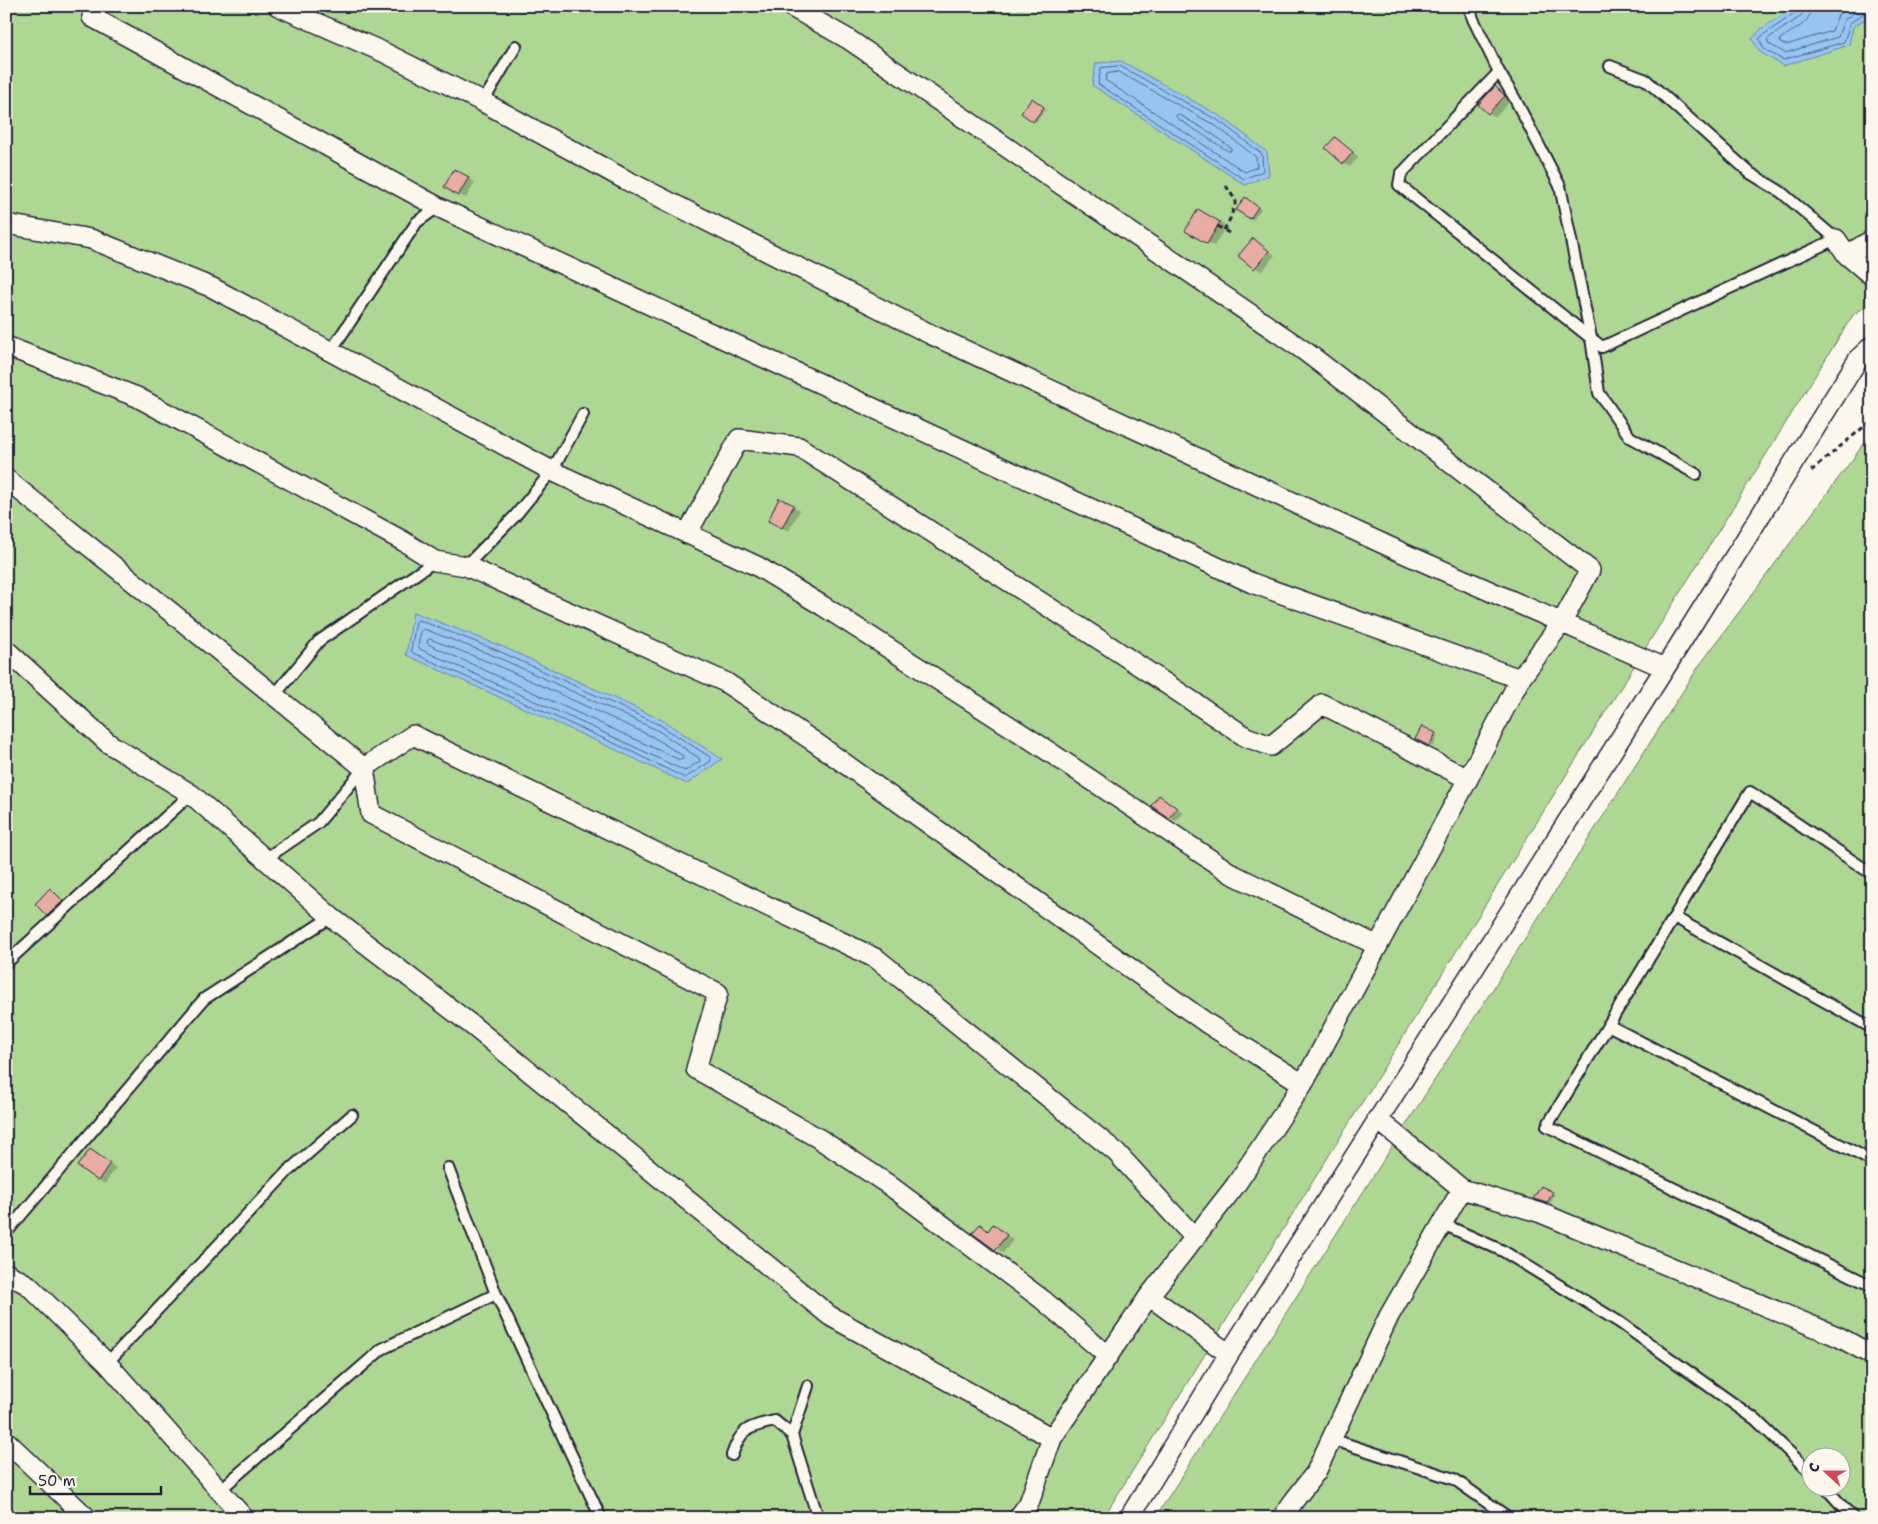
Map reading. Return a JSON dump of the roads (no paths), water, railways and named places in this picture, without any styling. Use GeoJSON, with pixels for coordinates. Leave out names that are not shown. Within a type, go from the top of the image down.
{"type":"FeatureCollection","features":[{"type":"Feature","properties":{"kind":"street"},"geometry":{"type":"LineString","coordinates":[[278,6],[383,52],[483,102],[624,179],[930,334],[1394,549],[1665,668]]}},
{"type":"Feature","properties":{"kind":"street"},"geometry":{"type":"LineString","coordinates":[[790,6],[848,39],[1306,352],[1590,570],[1562,622],[1520,679],[1303,1084],[1235,1186],[1149,1296],[1052,1438],[1029,1503],[1018,1518]]}},
{"type":"Feature","properties":{"kind":"street"},"geometry":{"type":"LineString","coordinates":[[92,16],[438,207],[1252,583],[1520,679]]}},
{"type":"Feature","properties":{"kind":"street"},"geometry":{"type":"LineString","coordinates":[[6,224],[90,239],[213,288],[552,471],[757,566],[823,606],[1036,743],[1232,874],[1378,946]]}},
{"type":"Feature","properties":{"kind":"street"},"geometry":{"type":"LineString","coordinates":[[1836,239],[1847,255],[1872,276]]}},
{"type":"Feature","properties":{"kind":"street"},"geometry":{"type":"LineString","coordinates":[[1847,255],[1872,240]]}},
{"type":"Feature","properties":{"kind":"street"},"geometry":{"type":"LineString","coordinates":[[6,346],[137,398],[403,541],[435,561],[466,566],[726,682],[816,743],[1208,1024],[1303,1084]]}},
{"type":"Feature","properties":{"kind":"street"},"geometry":{"type":"LineString","coordinates":[[1129,1518],[1229,1354],[1860,358],[1872,346]]}},
{"type":"Feature","properties":{"kind":"street"},"geometry":{"type":"LineString","coordinates":[[687,534],[739,439],[799,447],[1246,736],[1271,746],[1322,704],[1468,779]]}},
{"type":"Feature","properties":{"kind":"street"},"geometry":{"type":"LineString","coordinates":[[6,480],[364,768],[371,814],[718,993],[696,1069],[818,1138],[889,1185],[1043,1300],[1108,1356]]}},
{"type":"Feature","properties":{"kind":"street"},"geometry":{"type":"LineString","coordinates":[[6,650],[108,744],[192,794],[331,917],[473,1026],[830,1316],[1052,1438]]}},
{"type":"Feature","properties":{"kind":"street"},"geometry":{"type":"LineString","coordinates":[[364,768],[414,735],[877,959],[1116,1152],[1195,1238]]}},
{"type":"Feature","properties":{"kind":"street"},"geometry":{"type":"LineString","coordinates":[[1378,1119],[1462,1189],[1541,1213],[1839,1337],[1872,1355]]}},
{"type":"Feature","properties":{"kind":"street"},"geometry":{"type":"LineString","coordinates":[[1282,1518],[1316,1472],[1389,1316],[1462,1189]]}},
{"type":"Feature","properties":{"kind":"street"},"geometry":{"type":"LineString","coordinates":[[6,1273],[28,1285],[107,1363],[244,1518]]}},
{"type":"Feature","properties":{"kind":"street"},"geometry":{"type":"LineString","coordinates":[[1149,1296],[1229,1354]]}},
{"type":"Feature","properties":{"kind":"street"},"geometry":{"type":"LineString","coordinates":[[6,1442],[86,1518]]}},
{"type":"Feature","properties":{"kind":"lane"},"geometry":{"type":"LineString","coordinates":[[1469,6],[1473,20],[1499,72],[1560,186],[1591,338],[1599,393],[1630,438],[1696,474]]}},
{"type":"Feature","properties":{"kind":"lane"},"geometry":{"type":"LineString","coordinates":[[483,102],[516,46]]}},
{"type":"Feature","properties":{"kind":"lane"},"geometry":{"type":"LineString","coordinates":[[1499,72],[1401,174],[1399,185],[1602,347],[1836,239],[1781,192],[1750,173],[1646,80],[1610,66]]}},
{"type":"Feature","properties":{"kind":"lane"},"geometry":{"type":"LineString","coordinates":[[330,352],[417,222],[438,207]]}},
{"type":"Feature","properties":{"kind":"lane"},"geometry":{"type":"LineString","coordinates":[[466,566],[515,516],[552,471],[583,414]]}},
{"type":"Feature","properties":{"kind":"lane"},"geometry":{"type":"LineString","coordinates":[[274,696],[318,641],[435,561]]}},
{"type":"Feature","properties":{"kind":"lane"},"geometry":{"type":"LineString","coordinates":[[265,859],[318,823],[364,768]]}},
{"type":"Feature","properties":{"kind":"lane"},"geometry":{"type":"LineString","coordinates":[[1872,874],[1750,792],[1547,1126],[1872,1286]]}},
{"type":"Feature","properties":{"kind":"lane"},"geometry":{"type":"LineString","coordinates":[[6,963],[192,794]]}},
{"type":"Feature","properties":{"kind":"lane"},"geometry":{"type":"LineString","coordinates":[[6,1233],[204,999],[331,917]]}},
{"type":"Feature","properties":{"kind":"lane"},"geometry":{"type":"LineString","coordinates":[[1674,917],[1872,1028]]}},
{"type":"Feature","properties":{"kind":"lane"},"geometry":{"type":"LineString","coordinates":[[1608,1025],[1872,1161]]}},
{"type":"Feature","properties":{"kind":"lane"},"geometry":{"type":"LineString","coordinates":[[107,1363],[288,1171],[352,1115]]}},
{"type":"Feature","properties":{"kind":"lane"},"geometry":{"type":"LineString","coordinates":[[448,1168],[496,1294],[601,1518]]}},
{"type":"Feature","properties":{"kind":"lane"},"geometry":{"type":"LineString","coordinates":[[1443,1224],[1503,1252],[1618,1322],[1755,1419],[1800,1462]]}},
{"type":"Feature","properties":{"kind":"lane"},"geometry":{"type":"LineString","coordinates":[[220,1490],[382,1349],[496,1294]]}},
{"type":"Feature","properties":{"kind":"lane"},"geometry":{"type":"LineString","coordinates":[[792,1435],[808,1386]]}},
{"type":"Feature","properties":{"kind":"lane"},"geometry":{"type":"LineString","coordinates":[[732,1455],[737,1439],[751,1426],[775,1421],[792,1435],[818,1518]]}},
{"type":"Feature","properties":{"kind":"lane"},"geometry":{"type":"LineString","coordinates":[[1331,1439],[1454,1480],[1509,1518]]}},
{"type":"Feature","properties":{"kind":"lane"},"geometry":{"type":"LineString","coordinates":[[1833,1496],[1853,1518]]}},
{"type":"Feature","properties":{"kind":"water"},"geometry":{"type":"Polygon","coordinates":[[[1796,6],[1872,6],[1872,14],[1853,27],[1849,45],[1783,66],[1760,52],[1752,39],[1762,28],[1796,6]]]}},
{"type":"Feature","properties":{"kind":"water"},"geometry":{"type":"Polygon","coordinates":[[[1121,61],[1222,117],[1267,152],[1269,175],[1245,185],[1092,85],[1096,63],[1121,61]]]}},
{"type":"Feature","properties":{"kind":"water"},"geometry":{"type":"Polygon","coordinates":[[[413,612],[501,646],[662,720],[722,759],[687,784],[406,655],[413,612]]]}}]}
